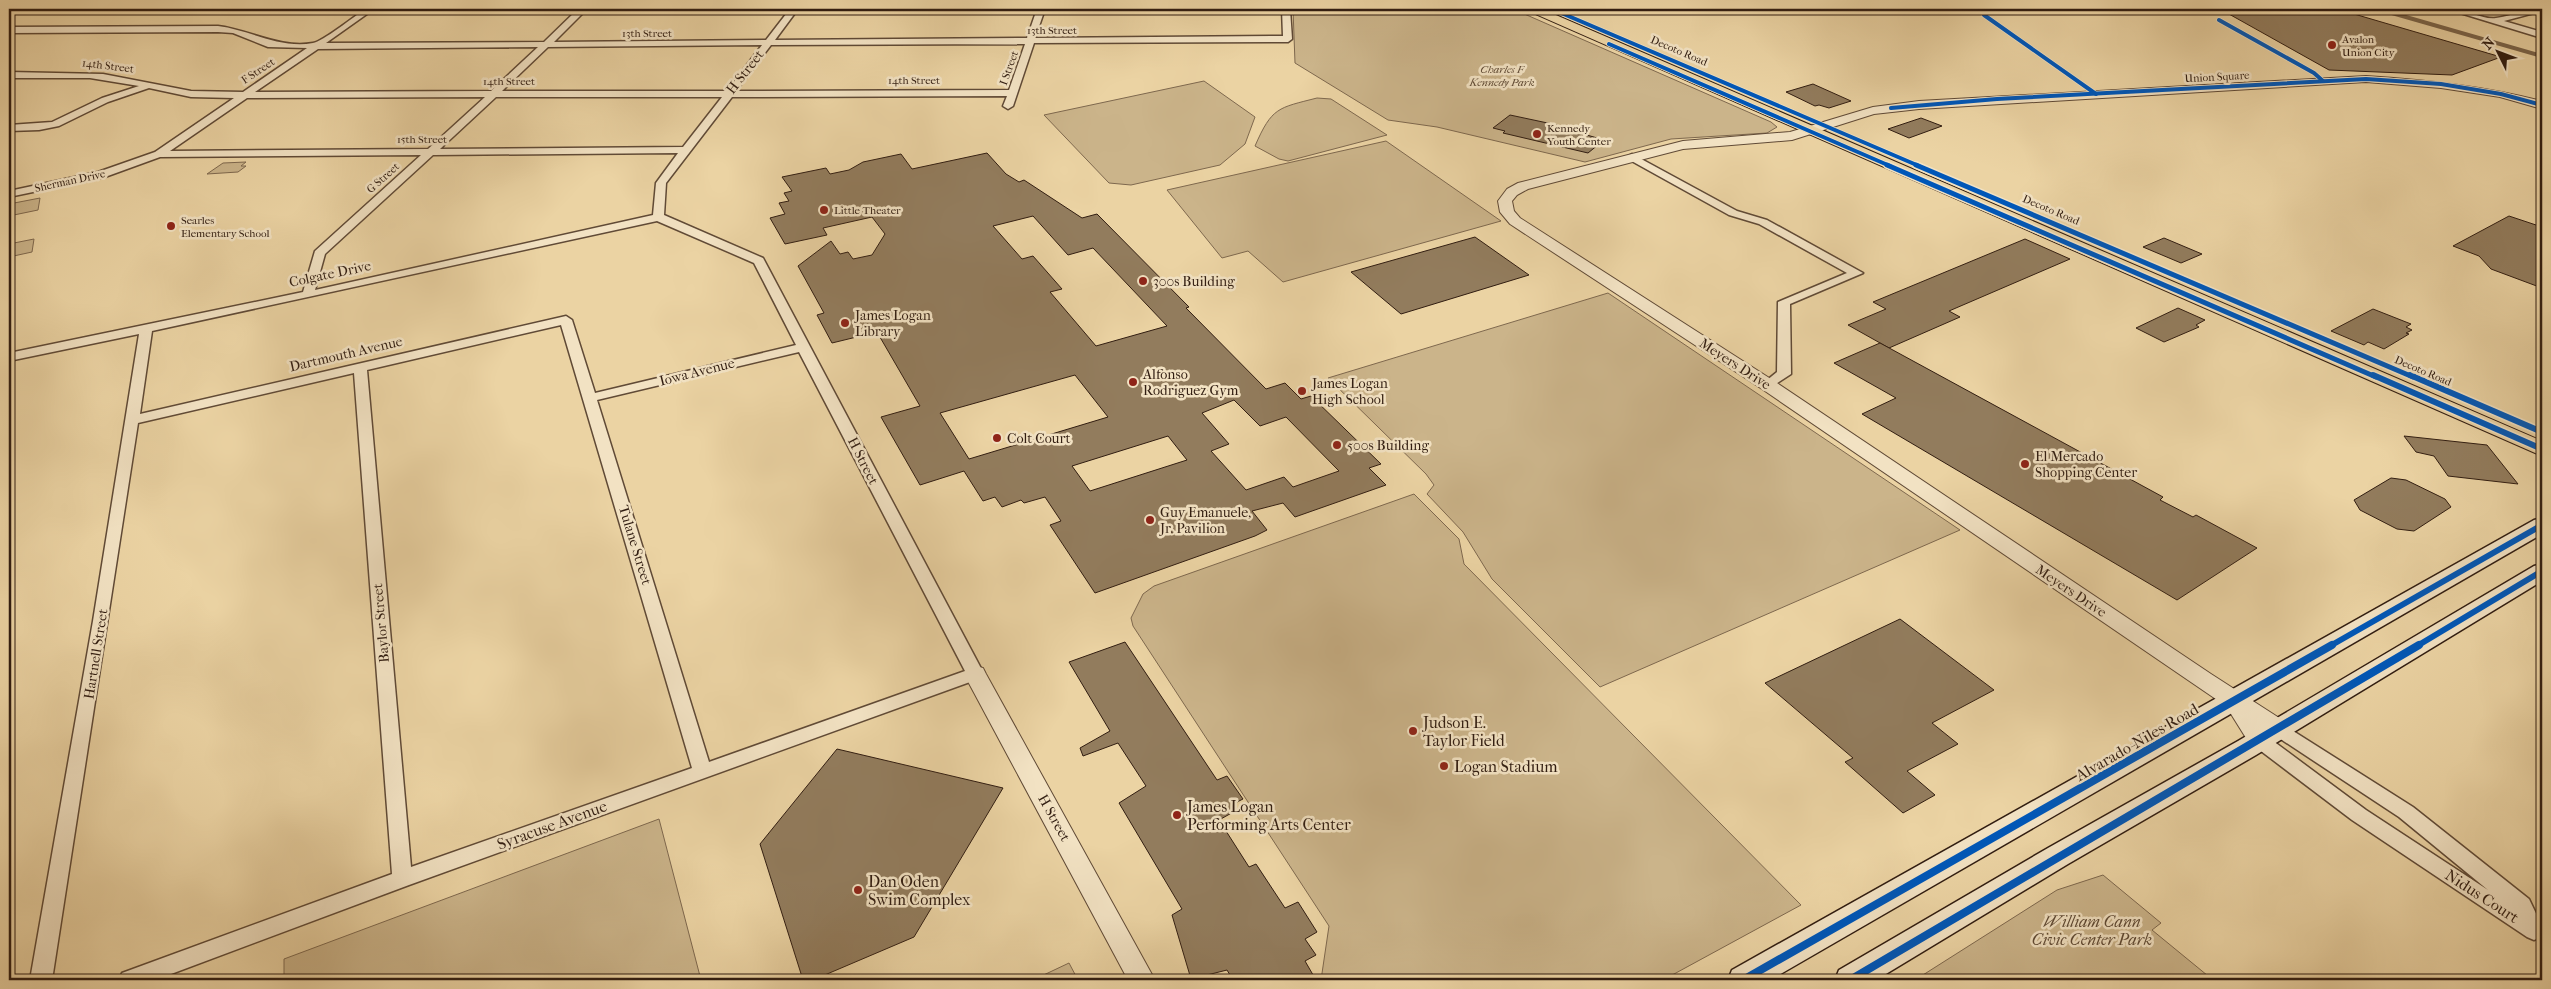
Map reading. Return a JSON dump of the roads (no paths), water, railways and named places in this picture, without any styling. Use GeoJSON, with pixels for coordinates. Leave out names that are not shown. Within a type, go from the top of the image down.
{"type":"FeatureCollection","features":[{"type":"Feature","properties":{"kind":"main road","name":"Decoto Road"},"geometry":{"type":"LineString","coordinates":[[1531,9],[1818,128],[2036,229],[2186,287],[2280,329],[2308,333],[2542,432]]}},
{"type":"Feature","properties":{"kind":"main road","name":"Decoto Road"},"geometry":{"type":"LineString","coordinates":[[1552,9],[1818,128],[2186,287],[2542,450]]}},
{"type":"Feature","properties":{"kind":"main road","name":"Alvarado-Niles Road"},"geometry":{"type":"LineString","coordinates":[[1744,980],[2542,525]]}},
{"type":"Feature","properties":{"kind":"main road"},"geometry":{"type":"LineString","coordinates":[[1850,980],[2542,571]]}},
{"type":"Feature","properties":{"kind":"street","name":"F Street"},"geometry":{"type":"LineString","coordinates":[[159,154],[370,9]]}},
{"type":"Feature","properties":{"kind":"street","name":"G Street"},"geometry":{"type":"LineString","coordinates":[[308,295],[319,253],[494,94],[583,9]]}},
{"type":"Feature","properties":{"kind":"street","name":"H Street"},"geometry":{"type":"LineString","coordinates":[[794,9],[661,183],[658,217],[759,261],[906,546],[1142,980]]}},
{"type":"Feature","properties":{"kind":"street","name":"I Street"},"geometry":{"type":"LineString","coordinates":[[1008,106],[1041,9]]}},
{"type":"Feature","properties":{"kind":"street","name":"13th Street"},"geometry":{"type":"LineString","coordinates":[[9,30],[218,29],[235,31],[268,44],[315,46],[1288,40],[1286,9]]}},
{"type":"Feature","properties":{"kind":"street"},"geometry":{"type":"LineString","coordinates":[[2451,9],[2542,35]]}},
{"type":"Feature","properties":{"kind":"street"},"geometry":{"type":"LineString","coordinates":[[2496,21],[2540,9]]}},
{"type":"Feature","properties":{"kind":"street","name":"14th Street"},"geometry":{"type":"LineString","coordinates":[[9,75],[90,75],[133,81],[188,95],[242,96],[1012,93]]}},
{"type":"Feature","properties":{"kind":"street","name":"Union Square"},"geometry":{"type":"LineString","coordinates":[[1818,128],[1873,111],[1919,105],[2366,79],[2441,84],[2501,94],[2542,105]]}},
{"type":"Feature","properties":{"kind":"street"},"geometry":{"type":"LineString","coordinates":[[9,128],[39,127],[55,124],[104,100],[147,86]]}},
{"type":"Feature","properties":{"kind":"street","name":"Meyers Drive"},"geometry":{"type":"LineString","coordinates":[[1818,128],[1765,140],[1683,145],[1632,157],[1523,186],[1508,197],[1505,206],[1507,212],[1515,221],[1768,385],[2236,701],[2269,734]]}},
{"type":"Feature","properties":{"kind":"street","name":"15th Street"},"geometry":{"type":"LineString","coordinates":[[159,154],[685,150]]}},
{"type":"Feature","properties":{"kind":"street","name":"Sherman Drive"},"geometry":{"type":"LineString","coordinates":[[9,194],[102,175],[159,154]]}},
{"type":"Feature","properties":{"kind":"street"},"geometry":{"type":"LineString","coordinates":[[1632,157],[1733,213],[1763,222],[1857,274],[1784,302],[1784,374],[1768,385]]}},
{"type":"Feature","properties":{"kind":"street","name":"Colgate Drive"},"geometry":{"type":"LineString","coordinates":[[9,357],[308,295],[658,217]]}},
{"type":"Feature","properties":{"kind":"street","name":"Dartmouth Avenue"},"geometry":{"type":"LineString","coordinates":[[133,420],[566,320]]}},
{"type":"Feature","properties":{"kind":"street","name":"Tulane Street"},"geometry":{"type":"LineString","coordinates":[[566,320],[702,771]]}},
{"type":"Feature","properties":{"kind":"street","name":"Hartnell Street"},"geometry":{"type":"LineString","coordinates":[[41,980],[133,420],[146,328]]}},
{"type":"Feature","properties":{"kind":"street","name":"Iowa Avenue"},"geometry":{"type":"LineString","coordinates":[[590,398],[804,346]]}},
{"type":"Feature","properties":{"kind":"street","name":"Baylor Street"},"geometry":{"type":"LineString","coordinates":[[360,367],[402,879]]}},
{"type":"Feature","properties":{"kind":"street","name":"Syracuse Avenue"},"geometry":{"type":"LineString","coordinates":[[130,980],[402,879],[975,674]]}},
{"type":"Feature","properties":{"kind":"street","name":"Nidus Court"},"geometry":{"type":"LineString","coordinates":[[2269,734],[2406,812],[2522,905],[2534,931],[2358,815],[2269,734]]}},
{"type":"Feature","properties":{"kind":"waterway"},"geometry":{"type":"LineString","coordinates":[[2378,9],[2542,56]]}},
{"type":"Feature","properties":{"kind":"railway"},"geometry":{"type":"LineString","coordinates":[[1256,9],[1384,12],[1585,9]]}},
{"type":"Feature","properties":{"kind":"place","name":"Avalon Union City"},"geometry":{"type":"Point","coordinates":[2332,45]}},
{"type":"Feature","properties":{"kind":"place","name":"Kennedy Youth Center"},"geometry":{"type":"Point","coordinates":[1537,134]}},
{"type":"Feature","properties":{"kind":"place","name":"Little Theater"},"geometry":{"type":"Point","coordinates":[824,210]}},
{"type":"Feature","properties":{"kind":"place","name":"Searles Elementary School"},"geometry":{"type":"Point","coordinates":[171,226]}},
{"type":"Feature","properties":{"kind":"place","name":"300s Building"},"geometry":{"type":"Point","coordinates":[1143,281]}},
{"type":"Feature","properties":{"kind":"place","name":"James Logan Library"},"geometry":{"type":"Point","coordinates":[845,323]}},
{"type":"Feature","properties":{"kind":"place","name":"Alfonso Rodriguez Gym"},"geometry":{"type":"Point","coordinates":[1133,382]}},
{"type":"Feature","properties":{"kind":"place","name":"James Logan High School"},"geometry":{"type":"Point","coordinates":[1302,391]}},
{"type":"Feature","properties":{"kind":"place","name":"Colt Court"},"geometry":{"type":"Point","coordinates":[997,438]}},
{"type":"Feature","properties":{"kind":"place","name":"500s Building"},"geometry":{"type":"Point","coordinates":[1337,445]}},
{"type":"Feature","properties":{"kind":"place","name":"El Mercado Shopping Center"},"geometry":{"type":"Point","coordinates":[2025,464]}},
{"type":"Feature","properties":{"kind":"place","name":"Guy Emanuele, Jr. Pavilion"},"geometry":{"type":"Point","coordinates":[1150,520]}},
{"type":"Feature","properties":{"kind":"place","name":"Judson E. Taylor Field"},"geometry":{"type":"Point","coordinates":[1413,731]}},
{"type":"Feature","properties":{"kind":"place","name":"Logan Stadium"},"geometry":{"type":"Point","coordinates":[1444,766]}},
{"type":"Feature","properties":{"kind":"place","name":"James Logan Performing Arts Center"},"geometry":{"type":"Point","coordinates":[1177,815]}},
{"type":"Feature","properties":{"kind":"place","name":"Dan Oden Swim Complex"},"geometry":{"type":"Point","coordinates":[858,890]}},
{"type":"Feature","properties":{"kind":"park label","name":"Charles F Kennedy Park"},"geometry":{"type":"Point","coordinates":[1502,75]}},
{"type":"Feature","properties":{"kind":"park label","name":"William Cann Civic Center Park"},"geometry":{"type":"Point","coordinates":[2092,930]}}]}
